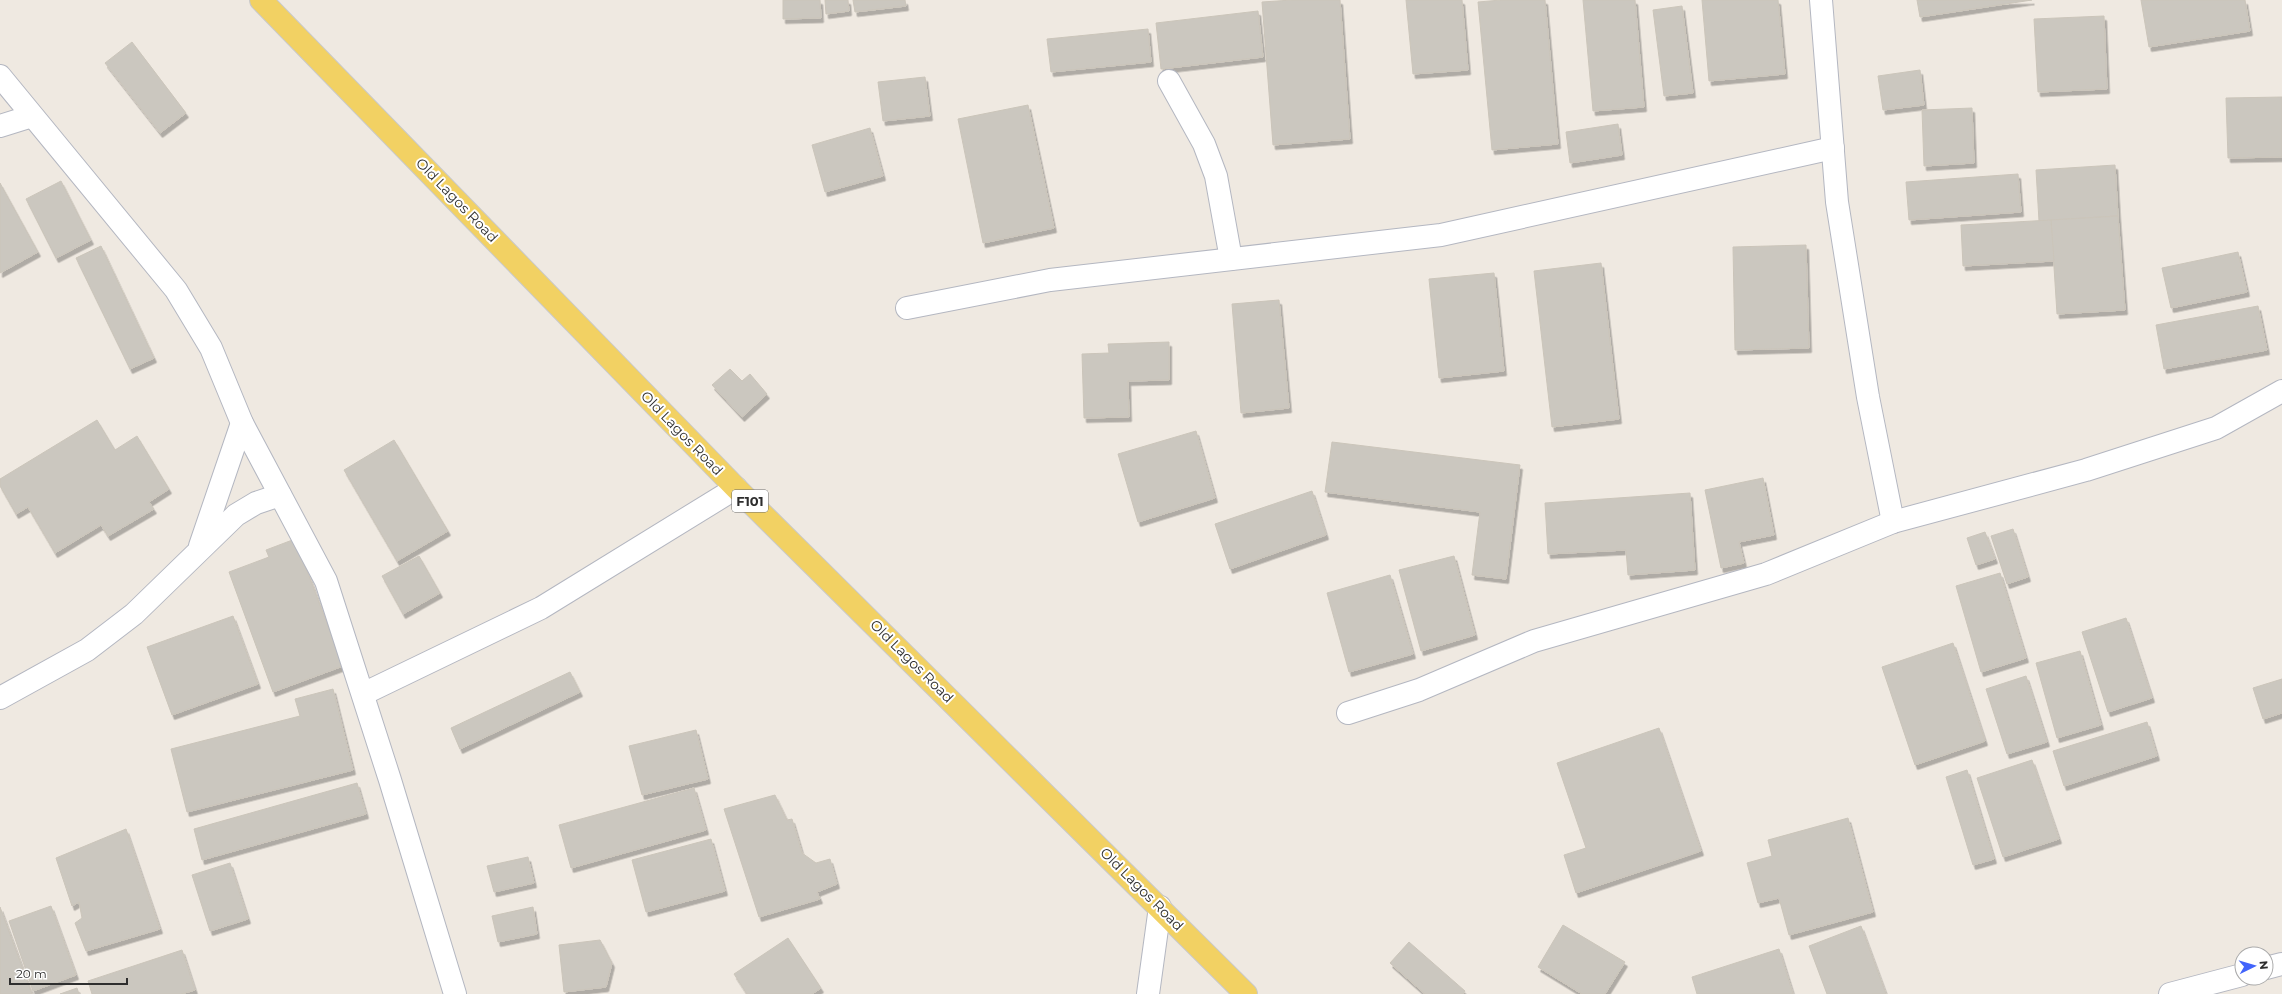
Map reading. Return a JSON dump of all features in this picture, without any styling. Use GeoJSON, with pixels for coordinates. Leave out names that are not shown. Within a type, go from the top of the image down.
{"type":"FeatureCollection","features":[{"type":"Feature","properties":{"kind":"main road","name":"Old Lagos Road"},"geometry":{"type":"LineString","coordinates":[[262,0],[736,488],[1246,994]]}},
{"type":"Feature","properties":{"kind":"street"},"geometry":{"type":"LineString","coordinates":[[1821,0],[1837,202],[1868,397],[1893,522]]}},
{"type":"Feature","properties":{"kind":"street"},"geometry":{"type":"LineString","coordinates":[[0,76],[176,290],[211,348],[242,423],[326,582],[363,694],[455,994]]}},
{"type":"Feature","properties":{"kind":"street"},"geometry":{"type":"LineString","coordinates":[[1169,81],[1204,144],[1216,176],[1231,259]]}},
{"type":"Feature","properties":{"kind":"street"},"geometry":{"type":"LineString","coordinates":[[0,126],[32,116]]}},
{"type":"Feature","properties":{"kind":"street"},"geometry":{"type":"LineString","coordinates":[[907,308],[1050,280],[1441,235],[1833,148]]}},
{"type":"Feature","properties":{"kind":"street"},"geometry":{"type":"LineString","coordinates":[[1348,713],[1418,690],[1534,641],[1766,574],[1893,522],[2086,470],[2216,428],[2282,391]]}},
{"type":"Feature","properties":{"kind":"street"},"geometry":{"type":"LineString","coordinates":[[199,549],[242,423]]}},
{"type":"Feature","properties":{"kind":"street"},"geometry":{"type":"LineString","coordinates":[[363,694],[541,608],[736,488]]}},
{"type":"Feature","properties":{"kind":"street"},"geometry":{"type":"LineString","coordinates":[[0,698],[87,650],[134,614],[199,549],[236,515],[256,503],[280,495]]}},
{"type":"Feature","properties":{"kind":"street"},"geometry":{"type":"LineString","coordinates":[[1148,994],[1160,907]]}},
{"type":"Feature","properties":{"kind":"street"},"geometry":{"type":"LineString","coordinates":[[2170,994],[2234,977]]}},
{"type":"Feature","properties":{"kind":"building"},"geometry":{"type":"Polygon","coordinates":[[[783,0],[820,0],[821,18],[783,19],[783,0]]]}},
{"type":"Feature","properties":{"kind":"building"},"geometry":{"type":"Polygon","coordinates":[[[825,0],[848,0],[849,11],[826,14],[825,0]]]}},
{"type":"Feature","properties":{"kind":"building"},"geometry":{"type":"Polygon","coordinates":[[[853,0],[905,0],[906,6],[855,12],[853,0]]]}},
{"type":"Feature","properties":{"kind":"building"},"geometry":{"type":"Polygon","coordinates":[[[1292,0],[1340,0],[1350,139],[1273,145],[1262,2],[1292,0]]]}},
{"type":"Feature","properties":{"kind":"building"},"geometry":{"type":"Polygon","coordinates":[[[1406,0],[1462,0],[1468,70],[1413,74],[1406,0]]]}},
{"type":"Feature","properties":{"kind":"building"},"geometry":{"type":"Polygon","coordinates":[[[1501,0],[1545,0],[1558,144],[1492,150],[1478,2],[1501,0]]]}},
{"type":"Feature","properties":{"kind":"building"},"geometry":{"type":"Polygon","coordinates":[[[1583,0],[1635,0],[1644,107],[1593,111],[1583,0]]]}},
{"type":"Feature","properties":{"kind":"building"},"geometry":{"type":"Polygon","coordinates":[[[1702,0],[1778,0],[1785,74],[1709,81],[1702,0]]]}},
{"type":"Feature","properties":{"kind":"building"},"geometry":{"type":"Polygon","coordinates":[[[1917,0],[2032,0],[1920,17],[1917,0]]]}},
{"type":"Feature","properties":{"kind":"building"},"geometry":{"type":"Polygon","coordinates":[[[2141,0],[2245,0],[2250,31],[2149,47],[2141,0]]]}},
{"type":"Feature","properties":{"kind":"building"},"geometry":{"type":"Polygon","coordinates":[[[1682,6],[1693,93],[1664,96],[1653,10],[1682,6]]]}},
{"type":"Feature","properties":{"kind":"building"},"geometry":{"type":"Polygon","coordinates":[[[1258,11],[1263,57],[1161,69],[1156,23],[1258,11]]]}},
{"type":"Feature","properties":{"kind":"building"},"geometry":{"type":"Polygon","coordinates":[[[2104,16],[2107,89],[2038,92],[2034,19],[2104,16]]]}},
{"type":"Feature","properties":{"kind":"building"},"geometry":{"type":"Polygon","coordinates":[[[1148,29],[1151,62],[1051,72],[1047,39],[1148,29]]]}},
{"type":"Feature","properties":{"kind":"building"},"geometry":{"type":"Polygon","coordinates":[[[132,42],[186,113],[160,133],[105,63],[132,42]]]}},
{"type":"Feature","properties":{"kind":"building"},"geometry":{"type":"Polygon","coordinates":[[[1920,70],[1924,105],[1883,110],[1878,76],[1920,70]]]}},
{"type":"Feature","properties":{"kind":"building"},"geometry":{"type":"Polygon","coordinates":[[[925,77],[930,116],[883,121],[878,82],[925,77]]]}},
{"type":"Feature","properties":{"kind":"building"},"geometry":{"type":"Polygon","coordinates":[[[2282,97],[2282,157],[2228,158],[2226,98],[2282,97]]]}},
{"type":"Feature","properties":{"kind":"building"},"geometry":{"type":"Polygon","coordinates":[[[1028,105],[1054,228],[983,243],[958,119],[1028,105]]]}},
{"type":"Feature","properties":{"kind":"building"},"geometry":{"type":"Polygon","coordinates":[[[1972,108],[1974,163],[1924,166],[1922,110],[1972,108]]]}},
{"type":"Feature","properties":{"kind":"building"},"geometry":{"type":"Polygon","coordinates":[[[1618,124],[1622,155],[1570,163],[1566,132],[1618,124]]]}},
{"type":"Feature","properties":{"kind":"building"},"geometry":{"type":"Polygon","coordinates":[[[870,128],[883,176],[825,192],[812,145],[870,128]]]}},
{"type":"Feature","properties":{"kind":"building"},"geometry":{"type":"Polygon","coordinates":[[[2115,165],[2118,216],[2039,221],[2036,170],[2115,165]]]}},
{"type":"Feature","properties":{"kind":"building"},"geometry":{"type":"Polygon","coordinates":[[[2018,174],[2021,212],[1909,220],[1906,182],[2018,174]]]}},
{"type":"Feature","properties":{"kind":"building"},"geometry":{"type":"Polygon","coordinates":[[[61,181],[91,240],[56,258],[26,199],[61,181]]]}},
{"type":"Feature","properties":{"kind":"building"},"geometry":{"type":"Polygon","coordinates":[[[0,183],[38,252],[0,273],[0,183]]]}},
{"type":"Feature","properties":{"kind":"building"},"geometry":{"type":"Polygon","coordinates":[[[2118,216],[2125,310],[2057,314],[2051,220],[2118,216]]]}},
{"type":"Feature","properties":{"kind":"building"},"geometry":{"type":"Polygon","coordinates":[[[2051,220],[2054,261],[1963,266],[1961,225],[2051,220]]]}},
{"type":"Feature","properties":{"kind":"building"},"geometry":{"type":"Polygon","coordinates":[[[1806,245],[1809,348],[1735,350],[1733,247],[1806,245]]]}},
{"type":"Feature","properties":{"kind":"building"},"geometry":{"type":"Polygon","coordinates":[[[101,246],[154,358],[130,369],[76,258],[101,246]]]}},
{"type":"Feature","properties":{"kind":"building"},"geometry":{"type":"Polygon","coordinates":[[[2238,252],[2247,292],[2171,308],[2162,268],[2238,252]]]}},
{"type":"Feature","properties":{"kind":"building"},"geometry":{"type":"Polygon","coordinates":[[[1601,263],[1619,419],[1552,427],[1534,271],[1601,263]]]}},
{"type":"Feature","properties":{"kind":"building"},"geometry":{"type":"Polygon","coordinates":[[[1494,273],[1504,371],[1439,378],[1429,279],[1494,273]]]}},
{"type":"Feature","properties":{"kind":"building"},"geometry":{"type":"Polygon","coordinates":[[[1279,300],[1289,408],[1241,413],[1232,304],[1279,300]]]}},
{"type":"Feature","properties":{"kind":"building"},"geometry":{"type":"Polygon","coordinates":[[[2258,306],[2267,350],[2164,369],[2156,325],[2258,306]]]}},
{"type":"Feature","properties":{"kind":"building"},"geometry":{"type":"Polygon","coordinates":[[[1169,342],[1169,380],[1128,381],[1129,417],[1084,418],[1082,354],[1109,353],[1108,344],[1169,342]]]}},
{"type":"Feature","properties":{"kind":"building"},"geometry":{"type":"Polygon","coordinates":[[[730,369],[742,381],[750,374],[767,394],[742,417],[712,385],[730,369]]]}},
{"type":"Feature","properties":{"kind":"building"},"geometry":{"type":"Polygon","coordinates":[[[97,420],[115,450],[137,436],[169,489],[149,502],[154,509],[108,536],[101,525],[55,553],[28,507],[16,514],[0,486],[0,479],[97,420]]]}},
{"type":"Feature","properties":{"kind":"building"},"geometry":{"type":"Polygon","coordinates":[[[1196,431],[1215,498],[1138,522],[1118,454],[1196,431]]]}},
{"type":"Feature","properties":{"kind":"building"},"geometry":{"type":"Polygon","coordinates":[[[394,440],[448,531],[397,561],[344,470],[394,440]]]}},
{"type":"Feature","properties":{"kind":"building"},"geometry":{"type":"Polygon","coordinates":[[[1332,442],[1520,465],[1506,579],[1472,575],[1480,512],[1325,492],[1332,442]]]}},
{"type":"Feature","properties":{"kind":"building"},"geometry":{"type":"Polygon","coordinates":[[[1763,478],[1774,535],[1739,542],[1744,563],[1721,568],[1705,490],[1763,478]]]}},
{"type":"Feature","properties":{"kind":"building"},"geometry":{"type":"Polygon","coordinates":[[[1312,491],[1326,535],[1230,569],[1215,524],[1312,491]]]}},
{"type":"Feature","properties":{"kind":"building"},"geometry":{"type":"Polygon","coordinates":[[[1690,493],[1695,570],[1628,575],[1626,550],[1548,554],[1545,503],[1690,493]]]}},
{"type":"Feature","properties":{"kind":"building"},"geometry":{"type":"Polygon","coordinates":[[[2013,529],[2028,577],[2007,584],[1991,536],[2013,529]]]}},
{"type":"Feature","properties":{"kind":"building"},"geometry":{"type":"Polygon","coordinates":[[[1985,532],[1995,559],[1976,565],[1967,538],[1985,532]]]}},
{"type":"Feature","properties":{"kind":"building"},"geometry":{"type":"Polygon","coordinates":[[[295,539],[343,666],[273,692],[229,572],[269,557],[266,550],[295,539]]]}},
{"type":"Feature","properties":{"kind":"building"},"geometry":{"type":"Polygon","coordinates":[[[419,556],[440,593],[403,614],[382,576],[419,556]]]}},
{"type":"Feature","properties":{"kind":"building"},"geometry":{"type":"Polygon","coordinates":[[[1454,556],[1475,635],[1421,651],[1399,570],[1454,556]]]}},
{"type":"Feature","properties":{"kind":"building"},"geometry":{"type":"Polygon","coordinates":[[[2000,573],[2026,658],[1981,672],[1956,586],[2000,573]]]}},
{"type":"Feature","properties":{"kind":"building"},"geometry":{"type":"Polygon","coordinates":[[[1390,575],[1413,654],[1349,672],[1327,593],[1390,575]]]}},
{"type":"Feature","properties":{"kind":"building"},"geometry":{"type":"Polygon","coordinates":[[[233,616],[258,684],[172,715],[147,647],[233,616]]]}},
{"type":"Feature","properties":{"kind":"building"},"geometry":{"type":"Polygon","coordinates":[[[2126,618],[2152,698],[2108,712],[2082,632],[2126,618]]]}},
{"type":"Feature","properties":{"kind":"building"},"geometry":{"type":"Polygon","coordinates":[[[1953,643],[1985,741],[1915,765],[1882,667],[1953,643]]]}},
{"type":"Feature","properties":{"kind":"building"},"geometry":{"type":"Polygon","coordinates":[[[2080,651],[2101,725],[2057,738],[2036,663],[2080,651]]]}},
{"type":"Feature","properties":{"kind":"building"},"geometry":{"type":"Polygon","coordinates":[[[570,672],[580,692],[460,749],[451,728],[570,672]]]}},
{"type":"Feature","properties":{"kind":"building"},"geometry":{"type":"Polygon","coordinates":[[[2026,676],[2047,742],[2007,754],[1986,689],[2026,676]]]}},
{"type":"Feature","properties":{"kind":"building"},"geometry":{"type":"Polygon","coordinates":[[[2282,679],[2282,713],[2263,719],[2253,688],[2282,679]]]}},
{"type":"Feature","properties":{"kind":"building"},"geometry":{"type":"Polygon","coordinates":[[[333,689],[353,770],[187,812],[171,749],[300,716],[295,699],[333,689]]]}},
{"type":"Feature","properties":{"kind":"building"},"geometry":{"type":"Polygon","coordinates":[[[2147,722],[2157,756],[2064,786],[2053,751],[2147,722]]]}},
{"type":"Feature","properties":{"kind":"building"},"geometry":{"type":"Polygon","coordinates":[[[1659,728],[1701,851],[1576,893],[1564,855],[1586,848],[1557,763],[1659,728]]]}},
{"type":"Feature","properties":{"kind":"building"},"geometry":{"type":"Polygon","coordinates":[[[696,730],[708,779],[642,795],[629,746],[696,730]]]}},
{"type":"Feature","properties":{"kind":"building"},"geometry":{"type":"Polygon","coordinates":[[[2032,760],[2059,839],[2003,857],[1977,778],[2032,760]]]}},
{"type":"Feature","properties":{"kind":"building"},"geometry":{"type":"Polygon","coordinates":[[[1967,770],[1994,859],[1973,865],[1946,777],[1967,770]]]}},
{"type":"Feature","properties":{"kind":"building"},"geometry":{"type":"Polygon","coordinates":[[[357,783],[366,814],[202,860],[194,829],[357,783]]]}},
{"type":"Feature","properties":{"kind":"building"},"geometry":{"type":"Polygon","coordinates":[[[694,788],[706,830],[571,868],[559,825],[694,788]]]}},
{"type":"Feature","properties":{"kind":"building"},"geometry":{"type":"Polygon","coordinates":[[[775,795],[787,820],[792,819],[802,853],[816,863],[830,859],[837,884],[817,892],[820,899],[759,917],[724,809],[775,795]]]}},
{"type":"Feature","properties":{"kind":"building"},"geometry":{"type":"Polygon","coordinates":[[[1848,818],[1873,912],[1789,935],[1779,898],[1758,903],[1747,863],[1772,856],[1768,840],[1848,818]]]}},
{"type":"Feature","properties":{"kind":"building"},"geometry":{"type":"Polygon","coordinates":[[[126,829],[160,929],[86,951],[75,923],[82,918],[79,902],[72,906],[56,858],[126,829]]]}},
{"type":"Feature","properties":{"kind":"building"},"geometry":{"type":"Polygon","coordinates":[[[711,839],[725,891],[646,912],[632,860],[711,839]]]}},
{"type":"Feature","properties":{"kind":"building"},"geometry":{"type":"Polygon","coordinates":[[[528,857],[534,883],[494,892],[487,866],[528,857]]]}},
{"type":"Feature","properties":{"kind":"building"},"geometry":{"type":"Polygon","coordinates":[[[230,863],[248,919],[210,931],[192,875],[230,863]]]}},
{"type":"Feature","properties":{"kind":"building"},"geometry":{"type":"Polygon","coordinates":[[[51,906],[76,975],[33,991],[9,921],[51,906]]]}},
{"type":"Feature","properties":{"kind":"building"},"geometry":{"type":"Polygon","coordinates":[[[0,907],[32,994],[0,994],[0,907]]]}},
{"type":"Feature","properties":{"kind":"building"},"geometry":{"type":"Polygon","coordinates":[[[533,907],[537,934],[498,942],[492,916],[533,907]]]}},
{"type":"Feature","properties":{"kind":"building"},"geometry":{"type":"Polygon","coordinates":[[[1563,925],[1625,962],[1605,994],[1582,994],[1538,967],[1563,925]]]}},
{"type":"Feature","properties":{"kind":"building"},"geometry":{"type":"Polygon","coordinates":[[[1861,926],[1886,994],[1827,994],[1809,946],[1861,926]]]}},
{"type":"Feature","properties":{"kind":"building"},"geometry":{"type":"Polygon","coordinates":[[[788,938],[821,988],[812,994],[747,994],[734,974],[788,938]]]}},
{"type":"Feature","properties":{"kind":"building"},"geometry":{"type":"Polygon","coordinates":[[[600,940],[612,963],[606,987],[564,992],[559,945],[600,940]]]}},
{"type":"Feature","properties":{"kind":"building"},"geometry":{"type":"Polygon","coordinates":[[[1409,942],[1465,991],[1463,994],[1425,994],[1390,963],[1409,942]]]}},
{"type":"Feature","properties":{"kind":"building"},"geometry":{"type":"Polygon","coordinates":[[[1779,949],[1793,994],[1697,994],[1692,977],[1779,949]]]}},
{"type":"Feature","properties":{"kind":"building"},"geometry":{"type":"Polygon","coordinates":[[[182,950],[195,990],[181,994],[92,994],[88,981],[182,950]]]}},
{"type":"Feature","properties":{"kind":"building"},"geometry":{"type":"Polygon","coordinates":[[[77,988],[79,994],[60,994],[77,988]]]}}]}
